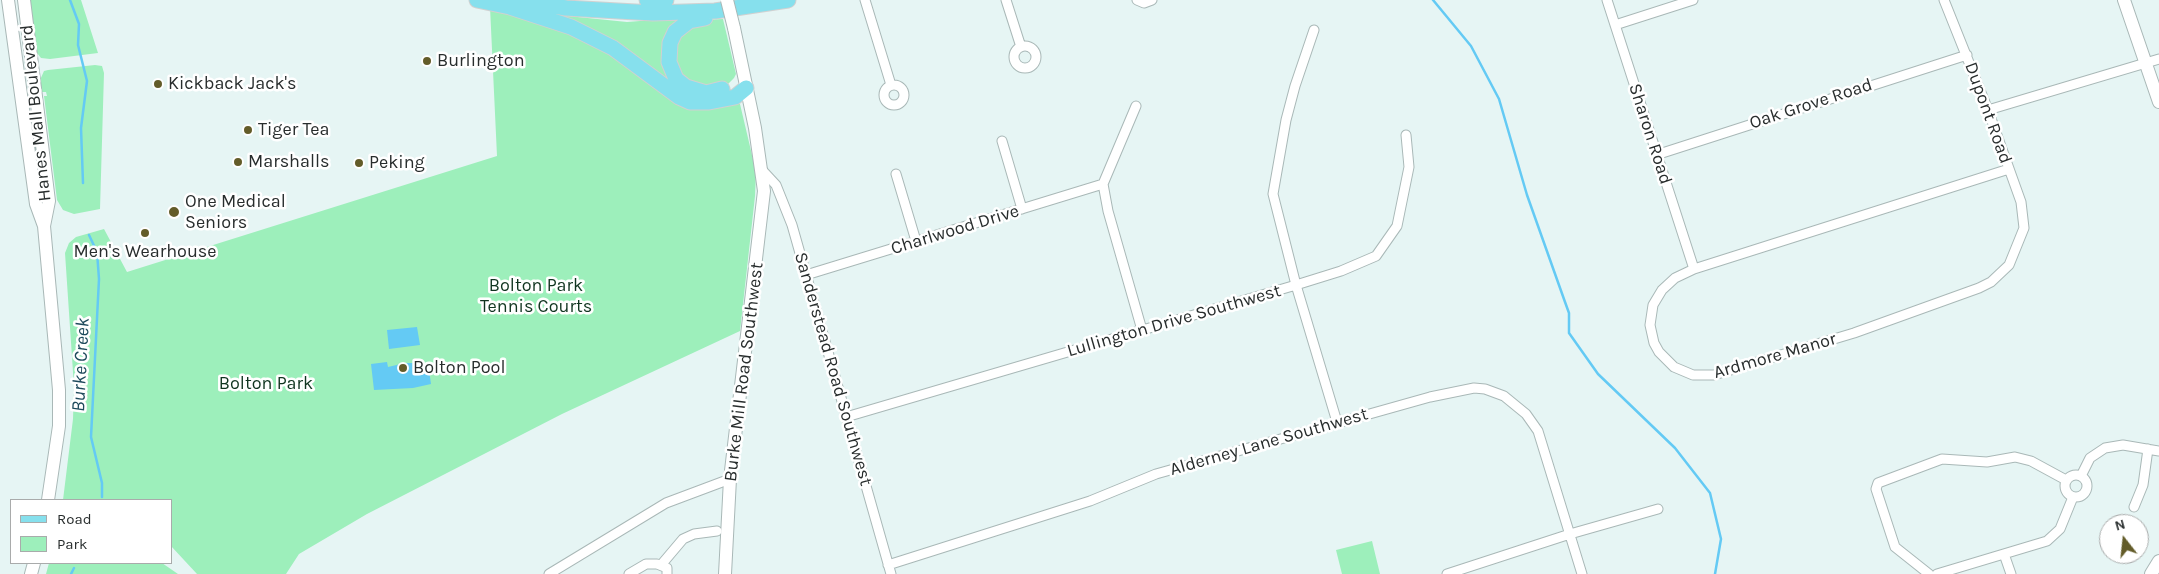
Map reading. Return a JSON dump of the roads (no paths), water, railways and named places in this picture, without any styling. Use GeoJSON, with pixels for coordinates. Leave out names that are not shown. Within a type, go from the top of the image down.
{"type":"FeatureCollection","features":[{"type":"Feature","properties":{"kind":"main road","name":"Hanes Mall Boulevard"},"geometry":{"type":"LineString","coordinates":[[8,0],[36,204],[44,226],[60,412],[48,499]]}},
{"type":"Feature","properties":{"kind":"main road","name":"Hanes Mall Boulevard"},"geometry":{"type":"LineString","coordinates":[[24,0],[50,201],[44,226]]}},
{"type":"Feature","properties":{"kind":"main road"},"geometry":{"type":"LineString","coordinates":[[477,0],[510,7],[570,27],[613,48],[679,97],[690,102],[702,103],[727,99],[735,97],[746,88]]}},
{"type":"Feature","properties":{"kind":"main road"},"geometry":{"type":"LineString","coordinates":[[521,0],[566,8],[653,13],[715,10],[783,1]]}},
{"type":"Feature","properties":{"kind":"main road"},"geometry":{"type":"LineString","coordinates":[[647,0],[666,0]]}},
{"type":"Feature","properties":{"kind":"main road","name":"Burke Mill Road Southwest"},"geometry":{"type":"LineString","coordinates":[[726,574],[730,479],[763,210],[763,171],[727,0]]}},
{"type":"Feature","properties":{"kind":"main road"},"geometry":{"type":"LineString","coordinates":[[2124,0],[2159,102]]}},
{"type":"Feature","properties":{"kind":"main road"},"geometry":{"type":"LineString","coordinates":[[746,88],[732,87],[706,93],[686,87],[676,79],[671,69],[668,56],[670,43],[679,28],[689,21],[749,13],[783,1]]}},
{"type":"Feature","properties":{"kind":"main road"},"geometry":{"type":"LineString","coordinates":[[2151,574],[2159,561]]}},
{"type":"Feature","properties":{"kind":"street"},"geometry":{"type":"LineString","coordinates":[[865,0],[891,85]]}},
{"type":"Feature","properties":{"kind":"street"},"geometry":{"type":"LineString","coordinates":[[1006,0],[1021,47]]}},
{"type":"Feature","properties":{"kind":"street"},"geometry":{"type":"LineString","coordinates":[[1137,0],[1144,4],[1152,0]]}},
{"type":"Feature","properties":{"kind":"street","name":"Sharon Road"},"geometry":{"type":"LineString","coordinates":[[1607,0],[1694,269]]}},
{"type":"Feature","properties":{"kind":"street"},"geometry":{"type":"LineString","coordinates":[[1615,25],[1693,0]]}},
{"type":"Feature","properties":{"kind":"street","name":"Dupont Road"},"geometry":{"type":"LineString","coordinates":[[1944,0],[1988,110],[2021,202],[2024,228]]}},
{"type":"Feature","properties":{"kind":"street"},"geometry":{"type":"LineString","coordinates":[[1314,30],[1295,86],[1286,120],[1273,194],[1296,286],[1337,422]]}},
{"type":"Feature","properties":{"kind":"street","name":"Oak Grove Road"},"geometry":{"type":"LineString","coordinates":[[1656,155],[1967,55]]}},
{"type":"Feature","properties":{"kind":"street"},"geometry":{"type":"LineString","coordinates":[[1988,110],[2159,59]]}},
{"type":"Feature","properties":{"kind":"street"},"geometry":{"type":"LineString","coordinates":[[1136,106],[1102,184],[1142,330]]}},
{"type":"Feature","properties":{"kind":"street","name":"Lullington Drive Southwest"},"geometry":{"type":"LineString","coordinates":[[846,417],[1296,286],[1341,271],[1376,256],[1398,226],[1409,167],[1406,135]]}},
{"type":"Feature","properties":{"kind":"street"},"geometry":{"type":"LineString","coordinates":[[1002,140],[1022,209]]}},
{"type":"Feature","properties":{"kind":"street","name":"Ardmore Manor"},"geometry":{"type":"LineString","coordinates":[[2009,169],[1694,269],[1675,278],[1662,290],[1653,305],[1650,325],[1654,343],[1666,360],[1683,372],[1708,377],[1845,336],[1991,282],[2009,265],[2024,228]]}},
{"type":"Feature","properties":{"kind":"street","name":"Sanderstead Road Southwest"},"geometry":{"type":"LineString","coordinates":[[763,171],[776,185],[794,230],[889,569]]}},
{"type":"Feature","properties":{"kind":"street"},"geometry":{"type":"LineString","coordinates":[[896,174],[916,241]]}},
{"type":"Feature","properties":{"kind":"street","name":"Charlwood Drive"},"geometry":{"type":"LineString","coordinates":[[806,275],[1102,184]]}},
{"type":"Feature","properties":{"kind":"street","name":"Alderney Lane Southwest"},"geometry":{"type":"LineString","coordinates":[[889,569],[1090,501],[1156,474],[1337,422],[1460,390],[1485,389],[1504,396],[1526,414],[1538,431],[1582,574]]}},
{"type":"Feature","properties":{"kind":"street"},"geometry":{"type":"LineString","coordinates":[[2081,476],[2090,458],[2105,448],[2123,445],[2159,451]]}},
{"type":"Feature","properties":{"kind":"street"},"geometry":{"type":"LineString","coordinates":[[2134,507],[2143,484],[2148,449]]}},
{"type":"Feature","properties":{"kind":"street"},"geometry":{"type":"LineString","coordinates":[[1929,574],[1895,547],[1876,489],[1878,483],[1942,459],[1987,462],[2014,457],[2031,461],[2066,480]]}},
{"type":"Feature","properties":{"kind":"street"},"geometry":{"type":"LineString","coordinates":[[2073,497],[2065,490],[2066,480],[2070,476],[2081,476]]}},
{"type":"Feature","properties":{"kind":"street"},"geometry":{"type":"LineString","coordinates":[[2073,497],[2083,494],[2086,490],[2086,485],[2081,476]]}},
{"type":"Feature","properties":{"kind":"street"},"geometry":{"type":"LineString","coordinates":[[549,574],[666,503],[730,479]]}},
{"type":"Feature","properties":{"kind":"street"},"geometry":{"type":"LineString","coordinates":[[1937,574],[2040,544],[2054,536],[2060,529],[2073,497]]}},
{"type":"Feature","properties":{"kind":"street"},"geometry":{"type":"LineString","coordinates":[[1447,574],[1658,508]]}},
{"type":"Feature","properties":{"kind":"street"},"geometry":{"type":"LineString","coordinates":[[661,566],[683,539],[694,534],[717,531]]}},
{"type":"Feature","properties":{"kind":"street"},"geometry":{"type":"LineString","coordinates":[[2004,554],[2012,574]]}},
{"type":"Feature","properties":{"kind":"street"},"geometry":{"type":"LineString","coordinates":[[629,574],[646,564],[667,568],[667,574]]}},
{"type":"Feature","properties":{"kind":"water"},"geometry":{"type":"Polygon","coordinates":[[[417,327],[420,345],[389,349],[387,330],[417,327]]]}},
{"type":"Feature","properties":{"kind":"water"},"geometry":{"type":"Polygon","coordinates":[[[387,362],[388,367],[405,363],[428,363],[431,384],[413,388],[374,390],[371,364],[387,362]]]}},
{"type":"Feature","properties":{"kind":"waterway","name":"Burke Creek"},"geometry":{"type":"LineString","coordinates":[[70,0],[79,24],[78,45],[87,81],[81,128],[83,183]]}},
{"type":"Feature","properties":{"kind":"waterway"},"geometry":{"type":"LineString","coordinates":[[1433,0],[1471,46],[1499,99],[1527,195],[1569,313],[1569,333],[1598,374],[1675,448],[1710,493],[1721,539],[1715,574]]}},
{"type":"Feature","properties":{"kind":"waterway","name":"Burke Creek"},"geometry":{"type":"LineString","coordinates":[[89,235],[97,252],[99,279],[91,437],[102,483],[102,497]]}},
{"type":"Feature","properties":{"kind":"waterway","name":"Burke Creek"},"geometry":{"type":"LineString","coordinates":[[71,574],[74,568]]}},
{"type":"Feature","properties":{"kind":"place","name":"Burlington"},"geometry":{"type":"Point","coordinates":[427,61]}},
{"type":"Feature","properties":{"kind":"place","name":"Kickback Jack's"},"geometry":{"type":"Point","coordinates":[158,84]}},
{"type":"Feature","properties":{"kind":"place","name":"Tiger Tea"},"geometry":{"type":"Point","coordinates":[248,130]}},
{"type":"Feature","properties":{"kind":"place","name":"Marshalls"},"geometry":{"type":"Point","coordinates":[238,162]}},
{"type":"Feature","properties":{"kind":"place","name":"Peking"},"geometry":{"type":"Point","coordinates":[359,163]}},
{"type":"Feature","properties":{"kind":"place","name":"One Medical Seniors"},"geometry":{"type":"Point","coordinates":[174,212]}},
{"type":"Feature","properties":{"kind":"place","name":"Men's Wearhouse"},"geometry":{"type":"Point","coordinates":[145,233]}},
{"type":"Feature","properties":{"kind":"place","name":"Bolton Pool"},"geometry":{"type":"Point","coordinates":[403,368]}},
{"type":"Feature","properties":{"kind":"park label","name":"Bolton Park Tennis Courts"},"geometry":{"type":"Point","coordinates":[536,296]}},
{"type":"Feature","properties":{"kind":"park label","name":"Bolton Park"},"geometry":{"type":"Point","coordinates":[266,384]}}]}
